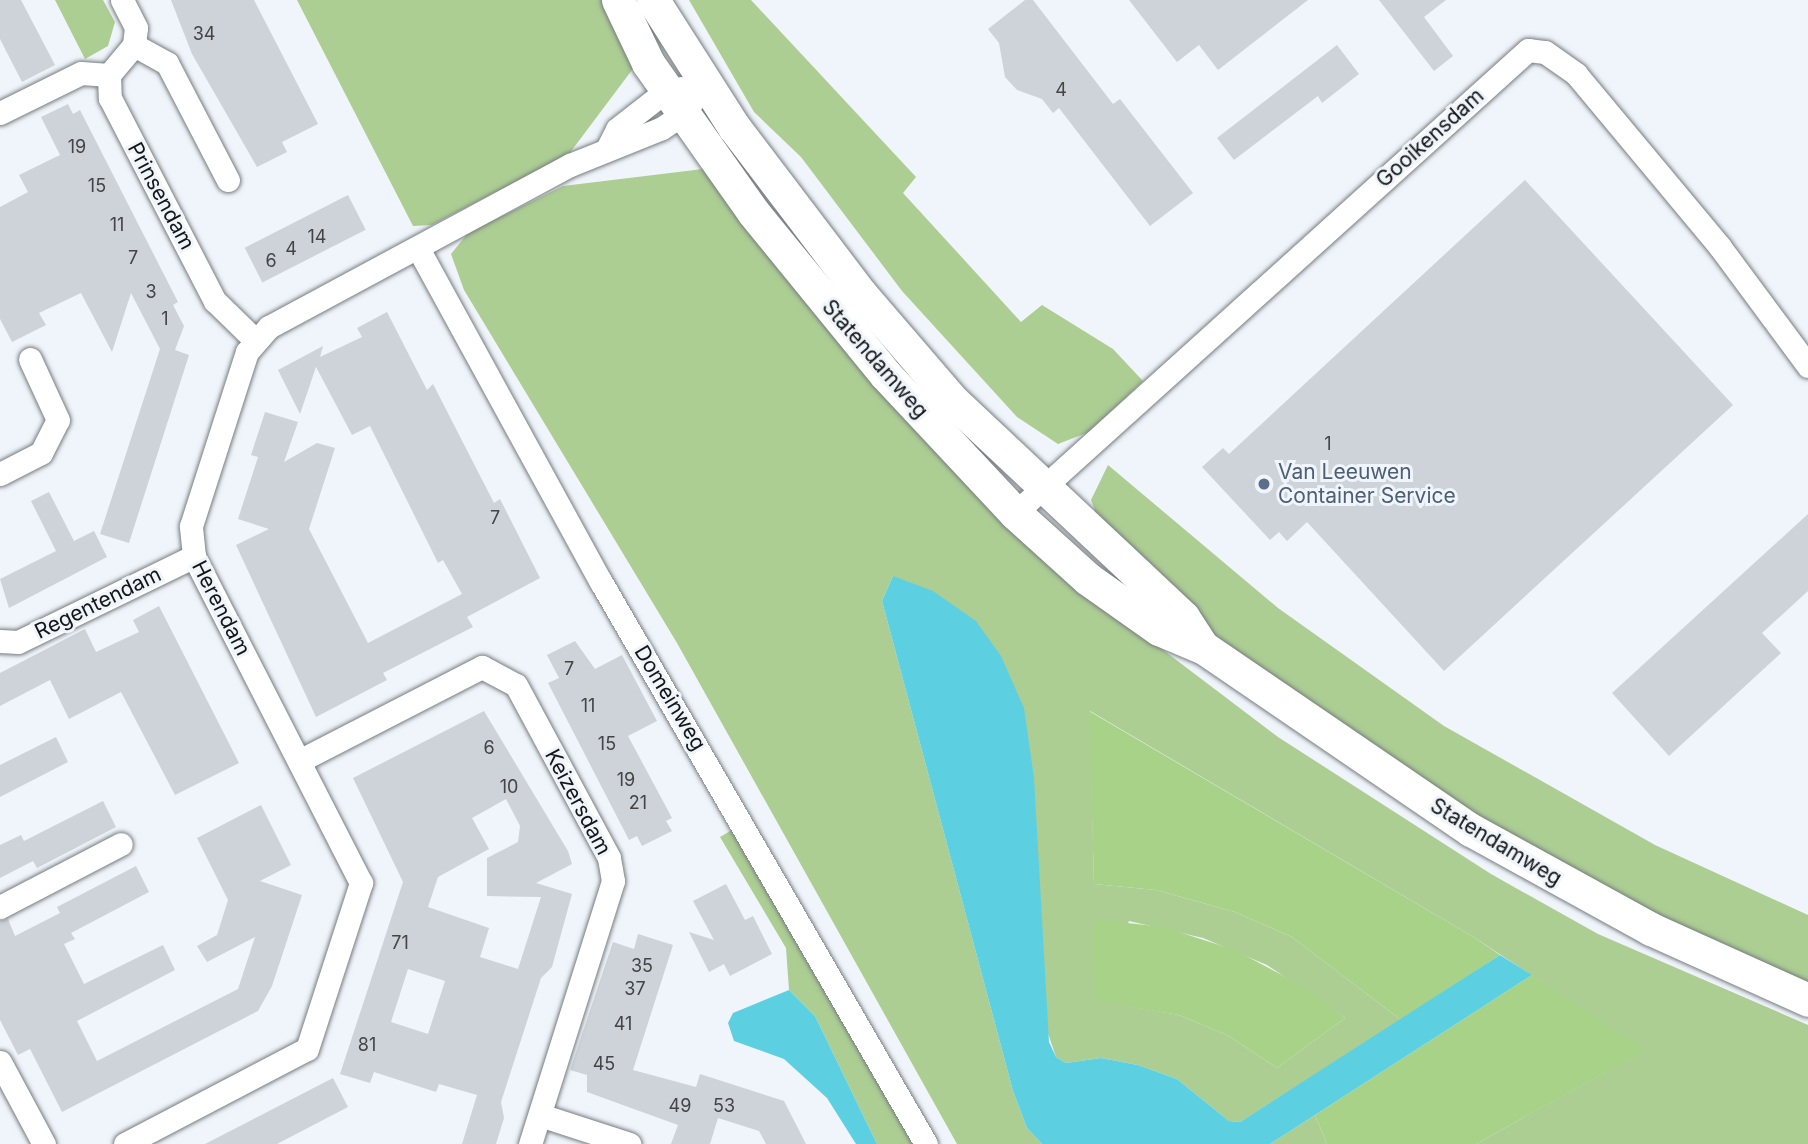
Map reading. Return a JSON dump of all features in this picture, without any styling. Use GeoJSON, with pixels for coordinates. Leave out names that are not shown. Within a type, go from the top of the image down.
{"type":"FeatureCollection","features":[{"type":"Feature","properties":{"kind":"main road","name":"Statendamweg"},"geometry":{"type":"LineString","coordinates":[[618,0],[675,102],[752,212],[885,374],[1015,513],[1098,586],[1159,629],[1204,649],[1471,830],[1651,929],[1808,1000]]}},
{"type":"Feature","properties":{"kind":"main road","name":"Statendamweg"},"geometry":{"type":"LineString","coordinates":[[653,0],[705,84],[786,201],[860,293],[953,401],[1041,489],[1183,617],[1204,649]]}},
{"type":"Feature","properties":{"kind":"street"},"geometry":{"type":"LineString","coordinates":[[0,113],[81,73],[108,75],[134,45],[136,28],[122,0]]}},
{"type":"Feature","properties":{"kind":"street"},"geometry":{"type":"LineString","coordinates":[[134,45],[167,63],[228,180]]}},
{"type":"Feature","properties":{"kind":"street","name":"Gooikensdam"},"geometry":{"type":"LineString","coordinates":[[1015,513],[1528,50],[1545,52],[1576,74],[1720,247],[1808,366]]}},
{"type":"Feature","properties":{"kind":"street","name":"Prinsendam"},"geometry":{"type":"LineString","coordinates":[[108,75],[110,98],[215,302],[254,339]]}},
{"type":"Feature","properties":{"kind":"street"},"geometry":{"type":"LineString","coordinates":[[254,339],[608,147],[617,129],[675,102],[705,84]]}},
{"type":"Feature","properties":{"kind":"street","name":"Domeinweg"},"geometry":{"type":"LineString","coordinates":[[419,250],[594,570],[926,1144]]}},
{"type":"Feature","properties":{"kind":"street","name":"Herendam"},"geometry":{"type":"LineString","coordinates":[[138,1141],[307,1049],[317,1026],[361,883],[194,556],[191,526],[254,339]]}},
{"type":"Feature","properties":{"kind":"street"},"geometry":{"type":"LineString","coordinates":[[0,474],[41,453],[58,420],[30,359]]}},
{"type":"Feature","properties":{"kind":"street","name":"Regentendam"},"geometry":{"type":"LineString","coordinates":[[0,641],[18,642],[194,556]]}},
{"type":"Feature","properties":{"kind":"street","name":"Keizersdam"},"geometry":{"type":"LineString","coordinates":[[299,761],[482,667],[516,685],[609,858],[613,881],[530,1144]]}},
{"type":"Feature","properties":{"kind":"street"},"geometry":{"type":"LineString","coordinates":[[0,907],[121,844]]}},
{"type":"Feature","properties":{"kind":"street"},"geometry":{"type":"LineString","coordinates":[[0,1062],[44,1144]]}},
{"type":"Feature","properties":{"kind":"street"},"geometry":{"type":"LineString","coordinates":[[540,1115],[629,1144]]}},
{"type":"Feature","properties":{"kind":"green space"},"geometry":{"type":"Polygon","coordinates":[[[55,0],[103,0],[115,22],[108,46],[85,59],[55,0]]]}},
{"type":"Feature","properties":{"kind":"green space"},"geometry":{"type":"Polygon","coordinates":[[[297,0],[608,0],[638,62],[569,154],[432,225],[413,226],[297,0]]]}},
{"type":"Feature","properties":{"kind":"green space"},"geometry":{"type":"Polygon","coordinates":[[[689,0],[751,0],[916,177],[903,193],[1021,322],[1042,305],[1113,349],[1143,381],[1089,432],[1058,444],[1017,417],[902,291],[801,157],[754,112],[689,0]]]}},
{"type":"Feature","properties":{"kind":"green space"},"geometry":{"type":"Polygon","coordinates":[[[703,169],[1088,593],[1278,737],[1491,874],[1598,934],[1808,1025],[1808,1144],[1476,1144],[1645,1050],[1475,938],[1090,711],[1094,884],[1156,890],[1235,912],[1292,937],[1401,1020],[1240,1122],[1229,1121],[1177,1079],[1138,1065],[1101,1058],[1066,1063],[1056,1057],[893,576],[882,601],[1013,1091],[1027,1128],[1042,1144],[957,1144],[677,643],[464,290],[451,254],[468,233],[563,186],[703,169]],[[1129,921],[1095,1000],[1179,1015],[1229,1036],[1277,1068],[1345,1018],[1267,965],[1203,938],[1129,921]]]}},
{"type":"Feature","properties":{"kind":"green space"},"geometry":{"type":"Polygon","coordinates":[[[1108,465],[1278,608],[1444,726],[1655,845],[1808,915],[1808,988],[1535,856],[1221,644],[1096,513],[1091,500],[1108,465]]]}},
{"type":"Feature","properties":{"kind":"green space"},"geometry":{"type":"Polygon","coordinates":[[[1089,711],[1500,955],[1401,1020],[1292,937],[1235,912],[1156,890],[1094,884],[1089,711]]]}},
{"type":"Feature","properties":{"kind":"green space"},"geometry":{"type":"Polygon","coordinates":[[[737,827],[920,1144],[877,1144],[815,1016],[789,990],[786,948],[720,837],[737,827]]]}},
{"type":"Feature","properties":{"kind":"green space"},"geometry":{"type":"Polygon","coordinates":[[[1093,919],[1163,927],[1235,950],[1306,988],[1345,1018],[1277,1068],[1229,1036],[1179,1015],[1095,1001],[1093,919]]]}},
{"type":"Feature","properties":{"kind":"green space"},"geometry":{"type":"Polygon","coordinates":[[[1532,975],[1646,1050],[1476,1144],[1327,1144],[1315,1115],[1532,975]]]}},
{"type":"Feature","properties":{"kind":"green space"},"geometry":{"type":"Polygon","coordinates":[[[1315,1115],[1327,1144],[1270,1144],[1315,1115]]]}},
{"type":"Feature","properties":{"kind":"water"},"geometry":{"type":"Polygon","coordinates":[[[893,576],[933,591],[976,621],[1001,656],[1024,708],[1034,778],[1049,1042],[1056,1057],[1066,1063],[1101,1058],[1138,1065],[1177,1079],[1229,1121],[1240,1122],[1500,955],[1532,975],[1270,1144],[1042,1144],[1027,1128],[1013,1091],[882,601],[893,576]]]}},
{"type":"Feature","properties":{"kind":"water"},"geometry":{"type":"Polygon","coordinates":[[[789,990],[815,1016],[877,1144],[856,1144],[827,1098],[784,1059],[734,1041],[728,1023],[733,1013],[789,990]]]}},
{"type":"Feature","properties":{"kind":"building"},"geometry":{"type":"Polygon","coordinates":[[[0,0],[21,0],[55,65],[22,82],[0,39],[0,0]]]}},
{"type":"Feature","properties":{"kind":"building"},"geometry":{"type":"Polygon","coordinates":[[[171,0],[254,0],[318,124],[282,142],[287,152],[257,167],[192,54],[171,0]]]}},
{"type":"Feature","properties":{"kind":"building"},"geometry":{"type":"Polygon","coordinates":[[[1025,0],[1033,0],[1113,104],[1120,99],[1193,193],[1150,226],[1059,108],[1053,113],[1042,99],[1017,90],[1005,77],[999,43],[988,29],[1025,0]]]}},
{"type":"Feature","properties":{"kind":"building"},"geometry":{"type":"Polygon","coordinates":[[[1129,0],[1308,0],[1218,70],[1199,45],[1177,62],[1129,0]]]}},
{"type":"Feature","properties":{"kind":"building"},"geometry":{"type":"Polygon","coordinates":[[[1379,0],[1446,0],[1424,17],[1453,56],[1434,71],[1379,0]]]}},
{"type":"Feature","properties":{"kind":"building"},"geometry":{"type":"Polygon","coordinates":[[[1337,45],[1359,74],[1322,103],[1318,96],[1234,160],[1217,138],[1337,45]]]}},
{"type":"Feature","properties":{"kind":"building"},"geometry":{"type":"Polygon","coordinates":[[[68,104],[73,114],[80,110],[178,302],[173,305],[184,326],[175,350],[189,355],[129,543],[100,534],[160,349],[131,293],[112,352],[81,293],[39,313],[46,325],[12,342],[0,319],[0,207],[28,192],[19,175],[60,155],[41,117],[68,104]]]}},
{"type":"Feature","properties":{"kind":"building"},"geometry":{"type":"Polygon","coordinates":[[[1525,180],[1733,405],[1444,671],[1307,522],[1287,541],[1279,532],[1270,540],[1202,467],[1223,448],[1229,454],[1525,180]]]}},
{"type":"Feature","properties":{"kind":"building"},"geometry":{"type":"Polygon","coordinates":[[[348,195],[366,230],[262,282],[245,248],[348,195]]]}},
{"type":"Feature","properties":{"kind":"building"},"geometry":{"type":"Polygon","coordinates":[[[387,312],[427,390],[433,384],[494,503],[500,499],[540,578],[467,617],[473,627],[383,673],[387,680],[316,717],[236,545],[269,529],[238,519],[258,457],[251,455],[265,412],[298,422],[284,462],[317,443],[335,448],[309,529],[368,643],[462,594],[443,560],[438,563],[370,426],[352,435],[316,367],[300,414],[278,370],[323,346],[320,357],[362,337],[357,328],[387,312]]]}},
{"type":"Feature","properties":{"kind":"building"},"geometry":{"type":"Polygon","coordinates":[[[49,492],[74,541],[94,531],[107,557],[9,608],[0,579],[56,551],[31,501],[49,492]]]}},
{"type":"Feature","properties":{"kind":"building"},"geometry":{"type":"Polygon","coordinates":[[[1808,514],[1808,591],[1762,633],[1781,653],[1669,756],[1612,693],[1808,514]]]}},
{"type":"Feature","properties":{"kind":"building"},"geometry":{"type":"Polygon","coordinates":[[[159,606],[239,763],[175,795],[121,692],[69,719],[50,680],[0,706],[0,673],[85,629],[96,652],[139,632],[133,620],[159,606]]]}},
{"type":"Feature","properties":{"kind":"building"},"geometry":{"type":"Polygon","coordinates":[[[575,641],[595,669],[622,655],[657,721],[628,736],[672,818],[666,821],[672,831],[642,846],[637,836],[629,840],[548,683],[559,678],[547,655],[575,641]]]}},
{"type":"Feature","properties":{"kind":"building"},"geometry":{"type":"Polygon","coordinates":[[[484,711],[568,851],[572,864],[536,883],[572,894],[552,967],[541,978],[501,1102],[504,1118],[496,1144],[462,1144],[477,1095],[439,1084],[436,1092],[374,1072],[370,1083],[340,1074],[403,882],[353,778],[484,711]],[[506,799],[472,818],[489,849],[438,877],[428,907],[489,928],[480,957],[518,969],[541,897],[487,896],[487,858],[518,842],[520,826],[506,799]],[[408,969],[391,1022],[428,1034],[445,981],[408,969]]]}},
{"type":"Feature","properties":{"kind":"building"},"geometry":{"type":"Polygon","coordinates":[[[56,737],[68,762],[0,797],[0,765],[56,737]]]}},
{"type":"Feature","properties":{"kind":"building"},"geometry":{"type":"Polygon","coordinates":[[[103,801],[116,827],[37,868],[33,861],[0,878],[0,845],[21,835],[24,841],[103,801]]]}},
{"type":"Feature","properties":{"kind":"building"},"geometry":{"type":"Polygon","coordinates":[[[261,805],[291,865],[260,881],[302,895],[272,986],[258,1011],[62,1112],[30,1049],[18,1055],[0,1020],[0,921],[8,919],[15,936],[60,913],[57,907],[136,866],[149,892],[71,933],[75,939],[64,944],[84,984],[163,945],[175,970],[77,1021],[97,1061],[238,989],[255,937],[207,962],[197,946],[217,935],[228,900],[197,838],[261,805]]]}},
{"type":"Feature","properties":{"kind":"building"},"geometry":{"type":"Polygon","coordinates":[[[726,884],[745,920],[753,916],[772,954],[730,976],[724,964],[709,972],[689,932],[714,940],[693,901],[726,884]]]}},
{"type":"Feature","properties":{"kind":"building"},"geometry":{"type":"Polygon","coordinates":[[[638,934],[673,945],[633,1070],[696,1087],[700,1074],[784,1101],[806,1144],[766,1144],[759,1131],[718,1118],[710,1144],[671,1144],[678,1125],[587,1092],[587,1075],[570,1070],[613,942],[634,949],[638,934]]]}},
{"type":"Feature","properties":{"kind":"building"},"geometry":{"type":"Polygon","coordinates":[[[333,1078],[348,1107],[277,1144],[205,1144],[333,1078]]]}},
{"type":"Feature","properties":{"kind":"place","name":"Van Leeuwen Container Service"},"geometry":{"type":"Point","coordinates":[1264,484]}}]}
